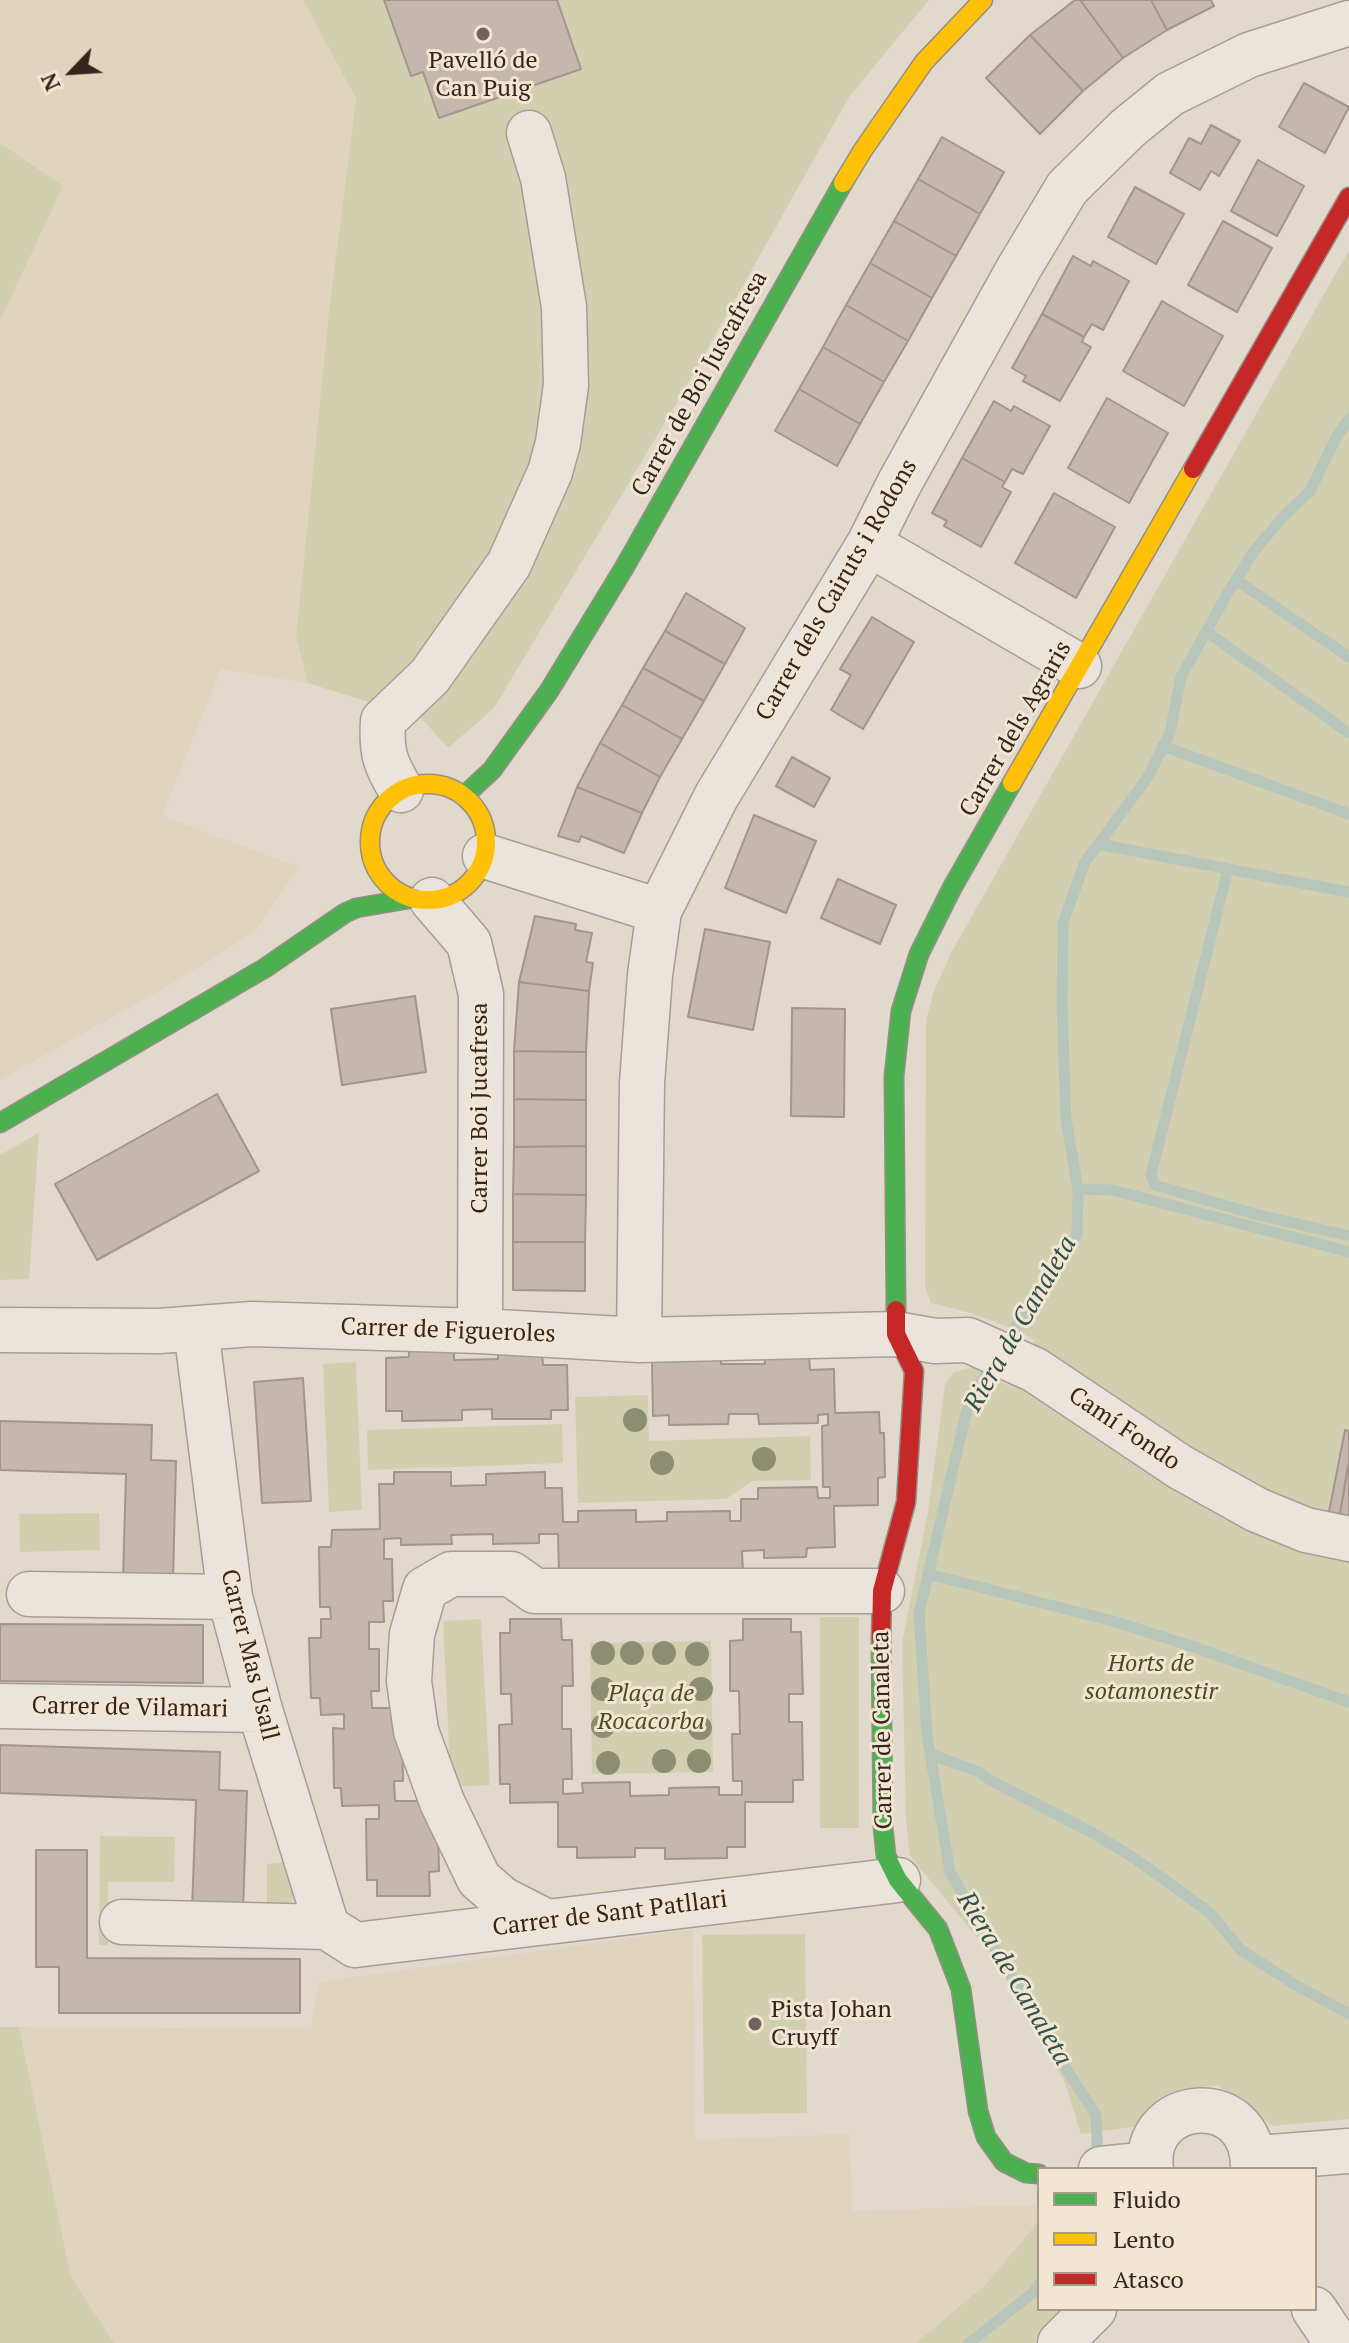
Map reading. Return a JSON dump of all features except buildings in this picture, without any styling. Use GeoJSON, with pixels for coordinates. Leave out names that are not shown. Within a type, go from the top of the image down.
{"type":"FeatureCollection","features":[{"type":"Feature","properties":{"kind":"street","name":"Carrer de Boi Juscafresa"},"geometry":{"type":"LineString","coordinates":[[464,796],[492,770],[549,691],[624,568],[863,150],[924,62],[983,0]]}},
{"type":"Feature","properties":{"kind":"street","name":"Carrer dels Cairuts i Rodons"},"geometry":{"type":"LineString","coordinates":[[639,1340],[642,1083],[650,975],[659,911],[716,797],[869,544],[1019,268],[1067,188],[1128,128],[1170,94],[1249,55],[1349,23]]}},
{"type":"Feature","properties":{"kind":"street"},"geometry":{"type":"LineString","coordinates":[[401,790],[386,765],[383,721],[430,676],[509,564],[550,472],[558,443],[566,385],[564,307],[543,178],[529,133]]}},
{"type":"Feature","properties":{"kind":"street","name":"Carrer dels Agraris"},"geometry":{"type":"LineString","coordinates":[[896,1334],[894,1076],[901,1011],[919,954],[952,888],[1349,197]]}},
{"type":"Feature","properties":{"kind":"street"},"geometry":{"type":"LineString","coordinates":[[869,544],[1079,666]]}},
{"type":"Feature","properties":{"kind":"street"},"geometry":{"type":"LineString","coordinates":[[360,895],[423,899],[445,898],[466,886],[481,867],[485,856],[485,829],[474,805],[450,787],[434,783],[417,784],[388,799],[372,825],[370,840],[372,856],[387,883],[400,892],[423,899]]}},
{"type":"Feature","properties":{"kind":"street"},"geometry":{"type":"LineString","coordinates":[[0,1123],[265,968],[360,895],[372,856]]}},
{"type":"Feature","properties":{"kind":"street"},"geometry":{"type":"LineString","coordinates":[[485,856],[659,911]]}},
{"type":"Feature","properties":{"kind":"street","name":"Carrer Boi Jucafresa"},"geometry":{"type":"LineString","coordinates":[[423,899],[469,943],[481,994],[480,1331]]}},
{"type":"Feature","properties":{"kind":"street","name":"Carrer de Figueroles"},"geometry":{"type":"LineString","coordinates":[[0,1330],[196,1329],[252,1324],[480,1331],[639,1340],[896,1334]]}},
{"type":"Feature","properties":{"kind":"street","name":"Carrer Mas Usall"},"geometry":{"type":"LineString","coordinates":[[196,1329],[230,1597],[260,1710],[327,1927]]}},
{"type":"Feature","properties":{"kind":"street","name":"Camí Fondo"},"geometry":{"type":"LineString","coordinates":[[896,1334],[935,1341],[968,1340],[1035,1370],[1180,1467],[1257,1510],[1306,1530],[1349,1539]]}},
{"type":"Feature","properties":{"kind":"street","name":"Carrer de Canaleta"},"geometry":{"type":"LineString","coordinates":[[896,1334],[914,1371],[906,1502],[882,1591],[880,1693],[886,1856],[898,1880],[938,1929],[961,1989],[978,2111],[986,2137],[1004,2162],[1026,2173],[1037,2174]]}},
{"type":"Feature","properties":{"kind":"street"},"geometry":{"type":"LineString","coordinates":[[547,1922],[502,1899],[479,1879],[442,1802],[426,1759],[416,1731],[409,1681],[412,1634],[425,1589],[451,1574],[511,1574],[535,1591],[882,1591]]}},
{"type":"Feature","properties":{"kind":"street"},"geometry":{"type":"LineString","coordinates":[[29,1594],[230,1597]]}},
{"type":"Feature","properties":{"kind":"street","name":"Carrer de Vilamari"},"geometry":{"type":"LineString","coordinates":[[0,1706],[260,1710]]}},
{"type":"Feature","properties":{"kind":"street","name":"Carrer de Sant Patllari"},"geometry":{"type":"LineString","coordinates":[[327,1927],[355,1945],[898,1880]]}},
{"type":"Feature","properties":{"kind":"street"},"geometry":{"type":"LineString","coordinates":[[122,1922],[327,1927]]}},
{"type":"Feature","properties":{"kind":"street"},"geometry":{"type":"LineString","coordinates":[[1151,2167],[1157,2134],[1180,2114],[1195,2110],[1210,2110],[1237,2123],[1257,2157],[1349,2151]]}},
{"type":"Feature","properties":{"kind":"street"},"geometry":{"type":"LineString","coordinates":[[1060,2343],[1092,2311]]}},
{"type":"Feature","properties":{"kind":"street"},"geometry":{"type":"LineString","coordinates":[[1315,2311],[1337,2343]]}},
{"type":"Feature","properties":{"kind":"shaded area"},"geometry":{"type":"Polygon","coordinates":[[[0,0],[303,0],[356,99],[329,311],[296,638],[308,683],[221,669],[162,816],[299,867],[254,932],[168,986],[0,1080],[0,321],[62,186],[0,143],[0,0]]]}},
{"type":"Feature","properties":{"kind":"shaded area"},"geometry":{"type":"Polygon","coordinates":[[[693,1929],[695,2140],[849,2134],[853,2211],[1037,2205],[1037,2223],[986,2284],[916,2343],[114,2343],[71,2277],[19,2027],[311,2029],[319,1982],[693,1929]]]}},
{"type":"Feature","properties":{"kind":"green space"},"geometry":{"type":"Polygon","coordinates":[[[303,0],[384,0],[410,76],[423,72],[439,118],[581,69],[557,0],[929,0],[849,97],[682,394],[494,708],[448,748],[422,719],[308,683],[296,638],[329,311],[356,99],[303,0]]]}},
{"type":"Feature","properties":{"kind":"green space"},"geometry":{"type":"Polygon","coordinates":[[[0,143],[63,186],[0,321],[0,143]]]}},
{"type":"Feature","properties":{"kind":"green space","name":"Horts de sotamonestir"},"geometry":{"type":"Polygon","coordinates":[[[1349,250],[1349,2119],[1273,2126],[1217,2085],[1172,2096],[1154,2107],[1139,2126],[1081,2134],[1064,2080],[999,1964],[910,1856],[906,1820],[902,1643],[928,1512],[945,1385],[954,1372],[974,1367],[1009,1386],[1035,1340],[984,1318],[931,1303],[925,1287],[926,1020],[934,991],[951,953],[1349,250]]]}},
{"type":"Feature","properties":{"kind":"green space"},"geometry":{"type":"Polygon","coordinates":[[[39,1133],[29,1279],[0,1280],[0,1155],[39,1133]]]}},
{"type":"Feature","properties":{"kind":"green space"},"geometry":{"type":"Polygon","coordinates":[[[356,1362],[362,1510],[329,1512],[323,1364],[356,1362]]]}},
{"type":"Feature","properties":{"kind":"green space"},"geometry":{"type":"Polygon","coordinates":[[[648,1395],[649,1441],[810,1436],[811,1480],[753,1481],[726,1499],[578,1503],[575,1397],[648,1395]]]}},
{"type":"Feature","properties":{"kind":"green space"},"geometry":{"type":"Polygon","coordinates":[[[562,1424],[563,1463],[368,1470],[367,1430],[562,1424]]]}},
{"type":"Feature","properties":{"kind":"green space"},"geometry":{"type":"Polygon","coordinates":[[[99,1513],[100,1550],[20,1552],[19,1514],[99,1513]]]}},
{"type":"Feature","properties":{"kind":"green space"},"geometry":{"type":"Polygon","coordinates":[[[820,1617],[859,1617],[859,1828],[820,1828],[820,1617]]]}},
{"type":"Feature","properties":{"kind":"green space"},"geometry":{"type":"Polygon","coordinates":[[[481,1619],[490,1785],[451,1787],[443,1621],[481,1619]]]}},
{"type":"Feature","properties":{"kind":"green space","name":"Plaça de Rocacorba"},"geometry":{"type":"Polygon","coordinates":[[[711,1641],[713,1772],[592,1774],[590,1643],[711,1641]]]}},
{"type":"Feature","properties":{"kind":"green space"},"geometry":{"type":"Polygon","coordinates":[[[100,1836],[175,1837],[174,1882],[108,1882],[108,1945],[99,1945],[100,1836]]]}},
{"type":"Feature","properties":{"kind":"green space"},"geometry":{"type":"Polygon","coordinates":[[[287,1862],[297,1893],[289,1906],[267,1907],[267,1864],[287,1862]]]}},
{"type":"Feature","properties":{"kind":"green space","name":"Pista Johan Cruyff"},"geometry":{"type":"Polygon","coordinates":[[[805,1934],[807,2113],[704,2114],[702,1935],[805,1934]]]}},
{"type":"Feature","properties":{"kind":"green space"},"geometry":{"type":"Polygon","coordinates":[[[0,2027],[19,2027],[71,2277],[114,2343],[0,2343],[0,2027]]]}},
{"type":"Feature","properties":{"kind":"green space"},"geometry":{"type":"Polygon","coordinates":[[[1037,2223],[1037,2311],[1067,2311],[1039,2343],[916,2343],[986,2284],[1037,2223]]]}},
{"type":"Feature","properties":{"kind":"waterway","name":"Riera de Canaleta"},"geometry":{"type":"LineString","coordinates":[[1003,1347],[1077,1235],[1078,1189],[1066,1120],[1063,923],[1085,862],[1148,777],[1170,733],[1181,677],[1226,596],[1254,551],[1310,491],[1338,434],[1349,419]]}},
{"type":"Feature","properties":{"kind":"waterway"},"geometry":{"type":"LineString","coordinates":[[1236,580],[1349,657]]}},
{"type":"Feature","properties":{"kind":"waterway"},"geometry":{"type":"LineString","coordinates":[[1207,632],[1349,733]]}},
{"type":"Feature","properties":{"kind":"waterway"},"geometry":{"type":"LineString","coordinates":[[1163,746],[1349,814]]}},
{"type":"Feature","properties":{"kind":"waterway"},"geometry":{"type":"LineString","coordinates":[[1098,844],[1349,892]]}},
{"type":"Feature","properties":{"kind":"waterway"},"geometry":{"type":"LineString","coordinates":[[1228,869],[1151,1175],[1155,1185],[1255,1214],[1349,1236]]}},
{"type":"Feature","properties":{"kind":"waterway"},"geometry":{"type":"LineString","coordinates":[[1078,1189],[1112,1190],[1349,1252]]}},
{"type":"Feature","properties":{"kind":"waterway","name":"Riera de Canaleta"},"geometry":{"type":"LineString","coordinates":[[994,1361],[969,1401],[919,1613],[927,1735],[950,1872],[1096,2115],[1098,2160]]}},
{"type":"Feature","properties":{"kind":"waterway"},"geometry":{"type":"LineString","coordinates":[[928,1574],[1113,1621],[1349,1702]]}},
{"type":"Feature","properties":{"kind":"waterway"},"geometry":{"type":"LineString","coordinates":[[930,1754],[979,1772],[1134,1858],[1209,1912],[1241,1950],[1349,2014]]}},
{"type":"Feature","properties":{"kind":"waterway","name":"Riera de Canaleta"},"geometry":{"type":"LineString","coordinates":[[969,2343],[1037,2287]]}},
{"type":"Feature","properties":{"kind":"traffic: fast"},"geometry":{"type":"LineString","coordinates":[[464,796],[492,770],[549,691],[624,568],[843,183]]}},
{"type":"Feature","properties":{"kind":"traffic: fast"},"geometry":{"type":"LineString","coordinates":[[896,1310],[894,1076],[901,1011],[919,954],[952,888],[1012,783]]}},
{"type":"Feature","properties":{"kind":"traffic: fast"},"geometry":{"type":"LineString","coordinates":[[0,1123],[265,968],[345,913],[356,908],[414,898]]}},
{"type":"Feature","properties":{"kind":"traffic: fast"},"geometry":{"type":"LineString","coordinates":[[881,1639],[886,1856],[898,1880],[938,1929],[961,1989],[978,2111],[986,2137],[1004,2162],[1026,2173],[1037,2174]]}},
{"type":"Feature","properties":{"kind":"traffic: slow"},"geometry":{"type":"LineString","coordinates":[[843,183],[924,62],[983,0]]}},
{"type":"Feature","properties":{"kind":"traffic: slow"},"geometry":{"type":"LineString","coordinates":[[1012,783],[1193,469]]}},
{"type":"Feature","properties":{"kind":"traffic: slow"},"geometry":{"type":"LineString","coordinates":[[428,784],[450,788],[469,801],[482,820],[486,842],[482,864],[469,883],[450,896],[428,900],[406,896],[387,883],[374,864],[370,842],[374,820],[387,801],[406,788],[428,784]]}},
{"type":"Feature","properties":{"kind":"traffic: jam"},"geometry":{"type":"LineString","coordinates":[[1193,469],[1349,197]]}},
{"type":"Feature","properties":{"kind":"traffic: jam"},"geometry":{"type":"LineString","coordinates":[[881,1639],[882,1591],[906,1502],[914,1371],[896,1334],[896,1310]]}},
{"type":"Feature","properties":{"kind":"place","name":"Pavelló de Can Puig"},"geometry":{"type":"Point","coordinates":[483,34]}},
{"type":"Feature","properties":{"kind":"place","name":"Pista Johan Cruyff"},"geometry":{"type":"Point","coordinates":[755,2024]}}]}
